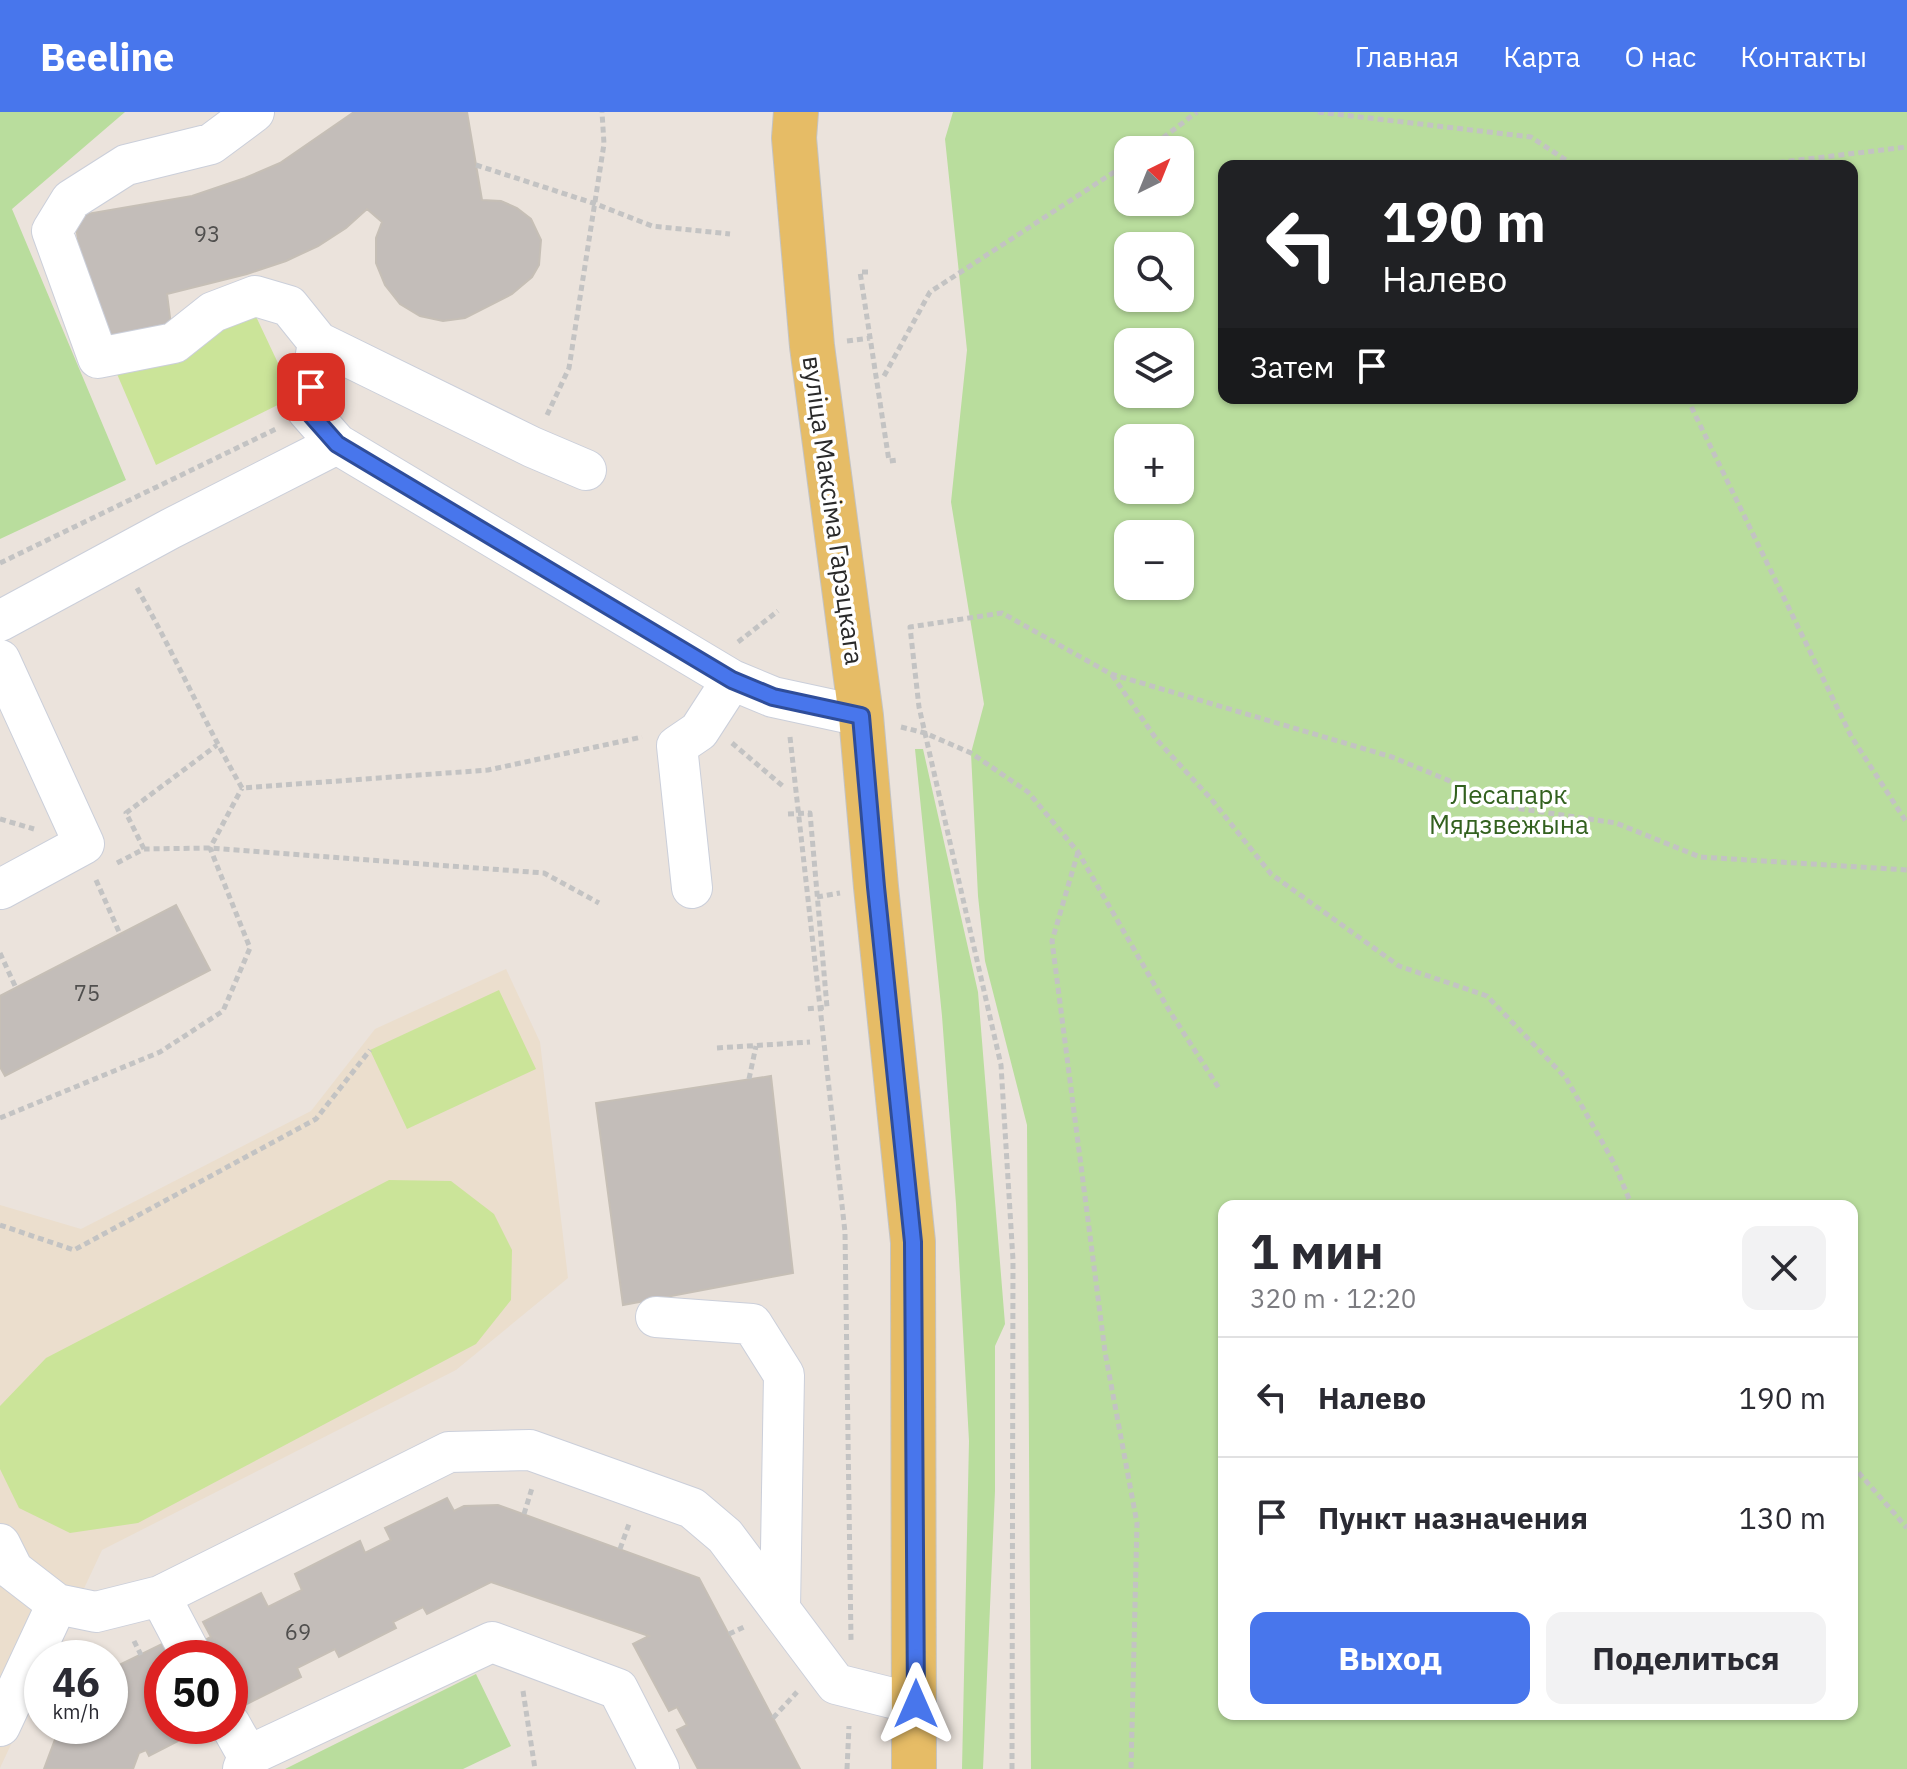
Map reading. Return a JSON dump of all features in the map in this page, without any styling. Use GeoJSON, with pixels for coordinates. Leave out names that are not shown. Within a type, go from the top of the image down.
{"type":"FeatureCollection","features":[{"type":"Feature","properties":{"kind":"main road","name":"вуліца Максіма Гарэцкага"},"geometry":{"type":"LineString","coordinates":[[796,112],[794,138],[812,346],[861,716],[913,1242],[914,1769]]}},
{"type":"Feature","properties":{"kind":"lane"},"geometry":{"type":"LineString","coordinates":[[254,112],[211,144],[126,165],[71,200],[52,231],[98,358],[174,343],[213,312],[255,296],[289,306],[318,342],[532,447],[586,470]]}},
{"type":"Feature","properties":{"kind":"lane"},"geometry":{"type":"LineString","coordinates":[[318,342],[307,410],[337,444],[732,680],[759,693],[861,716]]}},
{"type":"Feature","properties":{"kind":"lane"},"geometry":{"type":"LineString","coordinates":[[0,621],[170,529],[337,444]]}},
{"type":"Feature","properties":{"kind":"lane"},"geometry":{"type":"LineString","coordinates":[[0,660],[84,844],[1,889]]}},
{"type":"Feature","properties":{"kind":"lane"},"geometry":{"type":"LineString","coordinates":[[692,888],[677,746],[699,731],[732,680]]}},
{"type":"Feature","properties":{"kind":"lane"},"geometry":{"type":"LineString","coordinates":[[656,1317],[752,1324],[784,1375],[780,1608]]}},
{"type":"Feature","properties":{"kind":"lane"},"geometry":{"type":"LineString","coordinates":[[0,1544],[13,1570],[57,1604],[96,1612],[160,1596],[449,1452],[530,1450],[692,1508],[725,1536],[836,1684],[916,1704]]}},
{"type":"Feature","properties":{"kind":"lane"},"geometry":{"type":"LineString","coordinates":[[160,1596],[183,1640]]}},
{"type":"Feature","properties":{"kind":"lane"},"geometry":{"type":"LineString","coordinates":[[0,1726],[57,1604]]}},
{"type":"Feature","properties":{"kind":"lane"},"geometry":{"type":"LineString","coordinates":[[240,1750],[492,1642],[618,1689],[659,1769]]}},
{"type":"Feature","properties":{"kind":"path"},"geometry":{"type":"LineString","coordinates":[[532,447],[569,368],[604,144],[602,112]]}},
{"type":"Feature","properties":{"kind":"path"},"geometry":{"type":"LineString","coordinates":[[1165,136],[1197,112]]}},
{"type":"Feature","properties":{"kind":"path"},"geometry":{"type":"LineString","coordinates":[[1318,112],[1531,137],[1566,160]]}},
{"type":"Feature","properties":{"kind":"path"},"geometry":{"type":"LineString","coordinates":[[1799,160],[1907,147]]}},
{"type":"Feature","properties":{"kind":"path"},"geometry":{"type":"LineString","coordinates":[[476,165],[596,204],[652,226],[730,234]]}},
{"type":"Feature","properties":{"kind":"path"},"geometry":{"type":"LineString","coordinates":[[884,376],[930,292],[1114,172]]}},
{"type":"Feature","properties":{"kind":"path"},"geometry":{"type":"LineString","coordinates":[[868,272],[860,272],[889,461],[897,460]]}},
{"type":"Feature","properties":{"kind":"path"},"geometry":{"type":"LineString","coordinates":[[1690,404],[1851,736],[1907,823]]}},
{"type":"Feature","properties":{"kind":"path"},"geometry":{"type":"LineString","coordinates":[[130,577],[169,644],[217,745],[242,788]]}},
{"type":"Feature","properties":{"kind":"path"},"geometry":{"type":"LineString","coordinates":[[1012,1769],[1013,1260],[1001,1065],[919,707],[910,627],[1002,613],[1111,674],[1392,757],[1515,808],[1616,823],[1700,857],[1907,870]]}},
{"type":"Feature","properties":{"kind":"path"},"geometry":{"type":"LineString","coordinates":[[1111,674],[1157,740],[1212,800],[1271,874],[1399,966],[1487,996],[1566,1078],[1614,1163],[1629,1200]]}},
{"type":"Feature","properties":{"kind":"path"},"geometry":{"type":"LineString","coordinates":[[786,700],[845,1232],[851,1688],[847,1769]]}},
{"type":"Feature","properties":{"kind":"path"},"geometry":{"type":"LineString","coordinates":[[861,716],[925,733],[971,753],[1028,792],[1078,852],[1169,1010],[1220,1090]]}},
{"type":"Feature","properties":{"kind":"path"},"geometry":{"type":"LineString","coordinates":[[242,788],[488,770],[670,731],[699,731],[722,736],[785,788]]}},
{"type":"Feature","properties":{"kind":"path"},"geometry":{"type":"LineString","coordinates":[[144,849],[126,813],[217,745]]}},
{"type":"Feature","properties":{"kind":"path"},"geometry":{"type":"LineString","coordinates":[[0,1118],[160,1052],[223,1011],[250,948],[210,848],[242,788]]}},
{"type":"Feature","properties":{"kind":"path"},"geometry":{"type":"LineString","coordinates":[[788,814],[810,813],[827,1007],[806,1009]]}},
{"type":"Feature","properties":{"kind":"path"},"geometry":{"type":"LineString","coordinates":[[210,848],[544,873],[599,903]]}},
{"type":"Feature","properties":{"kind":"path"},"geometry":{"type":"LineString","coordinates":[[1078,852],[1052,941],[1105,1352],[1137,1523],[1131,1769]]}},
{"type":"Feature","properties":{"kind":"path"},"geometry":{"type":"LineString","coordinates":[[93,874],[120,934]]}},
{"type":"Feature","properties":{"kind":"path"},"geometry":{"type":"LineString","coordinates":[[0,953],[16,988]]}},
{"type":"Feature","properties":{"kind":"path"},"geometry":{"type":"LineString","coordinates":[[717,1048],[810,1042]]}},
{"type":"Feature","properties":{"kind":"path"},"geometry":{"type":"LineString","coordinates":[[749,1079],[756,1046]]}},
{"type":"Feature","properties":{"kind":"path"},"geometry":{"type":"LineString","coordinates":[[0,1225],[74,1250],[316,1119],[370,1050]]}},
{"type":"Feature","properties":{"kind":"path"},"geometry":{"type":"LineString","coordinates":[[1858,1472],[1907,1528]]}},
{"type":"Feature","properties":{"kind":"path"},"geometry":{"type":"LineString","coordinates":[[517,1652],[535,1769]]}},
{"type":"Feature","properties":{"kind":"shaded area"},"geometry":{"type":"Polygon","coordinates":[[[506,969],[540,1042],[568,1278],[456,1370],[102,1550],[60,1640],[24,1640],[24,1717],[0,1768],[0,1205],[81,1229],[311,1111],[375,1029],[506,969]]]}},
{"type":"Feature","properties":{"kind":"green space"},"geometry":{"type":"Polygon","coordinates":[[[0,112],[125,112],[12,209],[126,480],[0,539],[0,112]]]}},
{"type":"Feature","properties":{"kind":"green space","name":"Лесапарк Мядзвежына"},"geometry":{"type":"Polygon","coordinates":[[[953,112],[1907,112],[1907,1769],[1031,1769],[1027,1125],[985,961],[978,896],[971,753],[984,704],[951,502],[967,350],[945,139],[953,112]]]}},
{"type":"Feature","properties":{"kind":"green space"},"geometry":{"type":"Polygon","coordinates":[[[252,308],[294,397],[156,465],[117,374],[252,308]]]}},
{"type":"Feature","properties":{"kind":"green space"},"geometry":{"type":"Polygon","coordinates":[[[915,749],[923,749],[978,992],[1005,1324],[995,1346],[995,1491],[983,1769],[962,1769],[969,1441],[942,1016],[915,749]]]}},
{"type":"Feature","properties":{"kind":"green space"},"geometry":{"type":"Polygon","coordinates":[[[499,990],[536,1069],[407,1129],[370,1050],[499,990]]]}},
{"type":"Feature","properties":{"kind":"green space"},"geometry":{"type":"Polygon","coordinates":[[[389,1180],[451,1181],[494,1214],[512,1250],[511,1300],[476,1344],[138,1523],[70,1533],[19,1508],[0,1469],[0,1406],[46,1358],[389,1180]]]}},
{"type":"Feature","properties":{"kind":"green space"},"geometry":{"type":"Polygon","coordinates":[[[476,1674],[511,1746],[463,1769],[285,1769],[476,1674]]]}},
{"type":"Feature","properties":{"kind":"building"},"geometry":{"type":"Polygon","coordinates":[[[354,112],[467,112],[482,200],[501,201],[517,208],[531,219],[541,240],[539,265],[532,277],[512,294],[465,318],[443,321],[420,316],[400,304],[385,285],[376,263],[376,238],[382,222],[367,209],[346,228],[318,246],[286,261],[167,294],[173,341],[101,349],[84,290],[75,216],[192,196],[245,178],[280,163],[354,112]]]}},
{"type":"Feature","properties":{"kind":"building"},"geometry":{"type":"Polygon","coordinates":[[[176,905],[210,970],[5,1076],[0,1067],[0,996],[176,905]]]}},
{"type":"Feature","properties":{"kind":"building"},"geometry":{"type":"Polygon","coordinates":[[[771,1076],[793,1273],[623,1305],[596,1103],[771,1076]]]}},
{"type":"Feature","properties":{"kind":"building"},"geometry":{"type":"Polygon","coordinates":[[[447,1498],[454,1511],[464,1506],[498,1505],[699,1578],[800,1769],[698,1769],[677,1730],[687,1725],[677,1707],[669,1711],[633,1644],[649,1636],[491,1582],[427,1614],[423,1607],[393,1622],[396,1628],[339,1657],[335,1649],[297,1668],[301,1677],[248,1704],[248,1640],[205,1640],[211,1637],[203,1622],[261,1593],[268,1607],[302,1590],[295,1574],[360,1541],[365,1553],[391,1540],[385,1528],[447,1498]]]}},
{"type":"Feature","properties":{"kind":"building"},"geometry":{"type":"Polygon","coordinates":[[[144,1653],[144,1744],[172,1744],[149,1756],[146,1750],[139,1753],[133,1769],[44,1769],[53,1744],[128,1744],[128,1661],[144,1653]]]}},
{"type":"Feature","properties":{"kind":"route"},"geometry":{"type":"LineString","coordinates":[[311,387],[307,410],[337,444],[644,629],[759,693],[861,716],[913,1242],[916,1704]]}}]}
